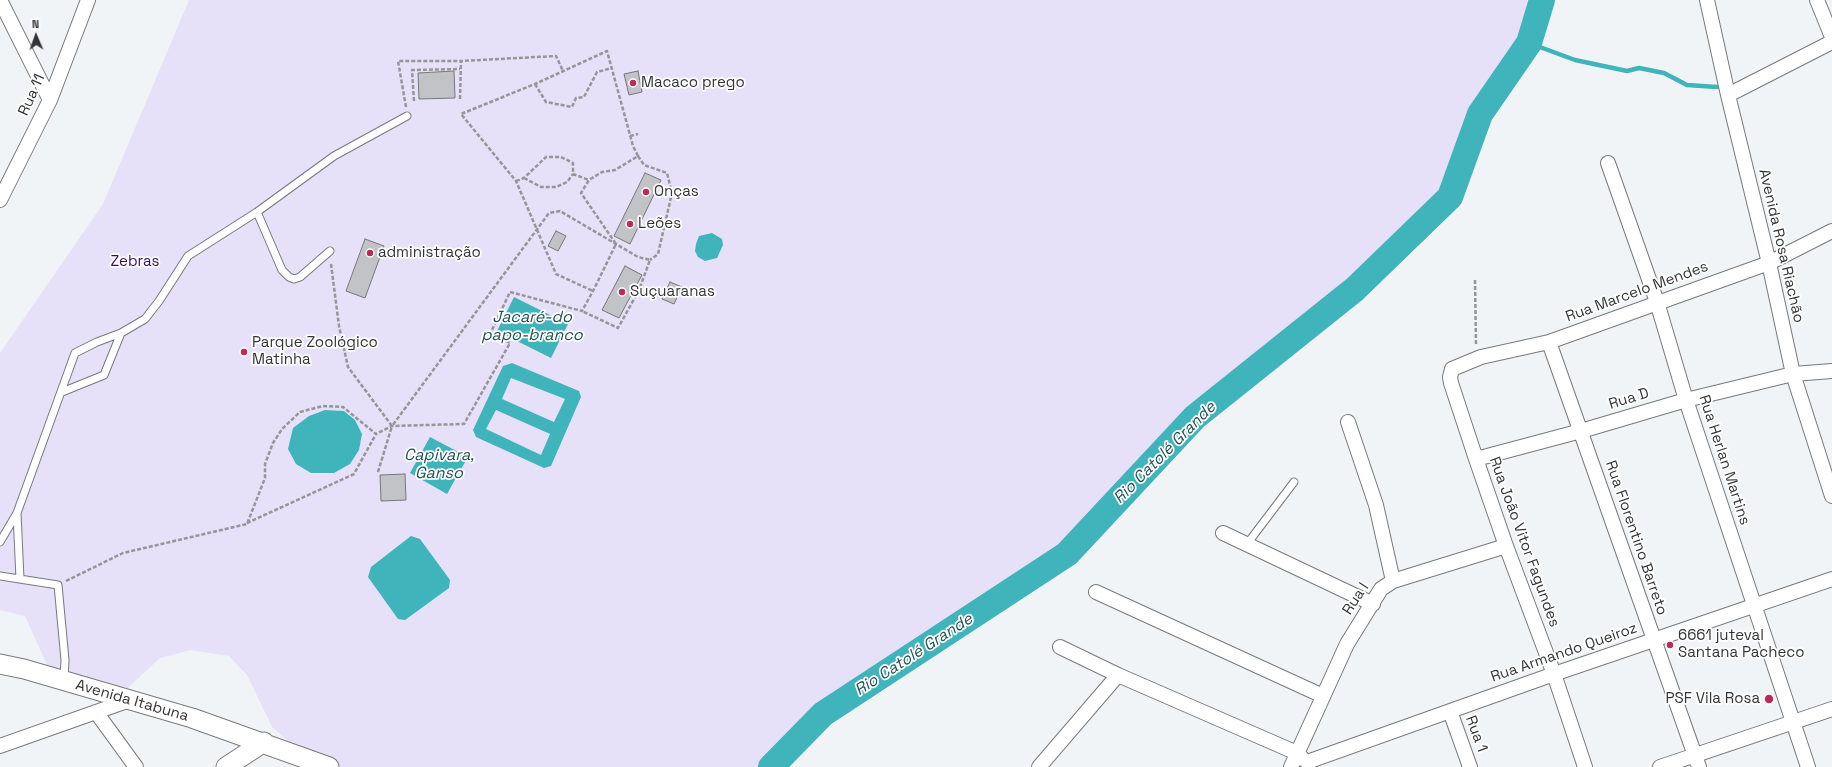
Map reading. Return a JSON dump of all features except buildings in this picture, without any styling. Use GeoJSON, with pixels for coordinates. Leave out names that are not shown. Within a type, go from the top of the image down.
{"type":"FeatureCollection","features":[{"type":"Feature","properties":{"kind":"main road","name":"Avenida Itabuna"},"geometry":{"type":"LineString","coordinates":[[0,664],[24,668],[64,682],[130,700],[264,742],[329,767]]}},
{"type":"Feature","properties":{"kind":"main road"},"geometry":{"type":"LineString","coordinates":[[226,767],[264,742]]}},
{"type":"Feature","properties":{"kind":"street"},"geometry":{"type":"LineString","coordinates":[[0,0],[50,100]]}},
{"type":"Feature","properties":{"kind":"street","name":"Rua 11"},"geometry":{"type":"LineString","coordinates":[[0,200],[50,100],[88,0]]}},
{"type":"Feature","properties":{"kind":"street","name":"Avenida Rosa Riachão"},"geometry":{"type":"LineString","coordinates":[[1707,0],[1728,95],[1769,263],[1793,374],[1829,476],[1832,496]]}},
{"type":"Feature","properties":{"kind":"street"},"geometry":{"type":"LineString","coordinates":[[1817,0],[1832,37]]}},
{"type":"Feature","properties":{"kind":"street"},"geometry":{"type":"LineString","coordinates":[[1728,95],[1832,42]]}},
{"type":"Feature","properties":{"kind":"street","name":"Rua Herlan Martins"},"geometry":{"type":"LineString","coordinates":[[1608,163],[1657,302],[1686,400],[1808,767]]}},
{"type":"Feature","properties":{"kind":"street","name":"Rua Marcelo Mendes"},"geometry":{"type":"LineString","coordinates":[[1450,373],[1456,367],[1481,357],[1549,342],[1769,263],[1832,231]]}},
{"type":"Feature","properties":{"kind":"street","name":"Rua Florentino Barreto"},"geometry":{"type":"LineString","coordinates":[[1549,342],[1697,762]]}},
{"type":"Feature","properties":{"kind":"street","name":"Rua D"},"geometry":{"type":"LineString","coordinates":[[1476,459],[1581,431],[1686,400],[1793,374],[1832,371]]}},
{"type":"Feature","properties":{"kind":"street","name":"Rua João Vitor Fagundes"},"geometry":{"type":"LineString","coordinates":[[1450,373],[1451,383],[1476,459],[1506,546],[1554,674],[1585,767]]}},
{"type":"Feature","properties":{"kind":"street","name":"Rua I"},"geometry":{"type":"LineString","coordinates":[[1291,767],[1305,761],[1322,696],[1347,644],[1381,589],[1393,581],[1376,505],[1348,422]]}},
{"type":"Feature","properties":{"kind":"street"},"geometry":{"type":"LineString","coordinates":[[1223,532],[1373,604]]}},
{"type":"Feature","properties":{"kind":"street"},"geometry":{"type":"LineString","coordinates":[[1393,581],[1506,546]]}},
{"type":"Feature","properties":{"kind":"street","name":"Rua Armando Queiroz"},"geometry":{"type":"LineString","coordinates":[[1305,761],[1832,579]]}},
{"type":"Feature","properties":{"kind":"street"},"geometry":{"type":"LineString","coordinates":[[1096,592],[1322,696]]}},
{"type":"Feature","properties":{"kind":"street"},"geometry":{"type":"LineString","coordinates":[[1060,647],[1305,761]]}},
{"type":"Feature","properties":{"kind":"street"},"geometry":{"type":"LineString","coordinates":[[1039,767],[1118,675]]}},
{"type":"Feature","properties":{"kind":"street"},"geometry":{"type":"LineString","coordinates":[[0,746],[130,700]]}},
{"type":"Feature","properties":{"kind":"street"},"geometry":{"type":"LineString","coordinates":[[1660,767],[1697,762],[1832,709]]}},
{"type":"Feature","properties":{"kind":"street"},"geometry":{"type":"LineString","coordinates":[[96,712],[136,767]]}},
{"type":"Feature","properties":{"kind":"street","name":"Rua 1"},"geometry":{"type":"LineString","coordinates":[[1450,712],[1470,767]]}},
{"type":"Feature","properties":{"kind":"lane"},"geometry":{"type":"LineString","coordinates":[[0,542],[17,513],[76,353],[97,342],[121,333],[145,320],[188,256],[257,212],[334,156],[406,113]]}},
{"type":"Feature","properties":{"kind":"lane"},"geometry":{"type":"LineString","coordinates":[[257,212],[282,270],[289,277],[300,277],[330,251]]}},
{"type":"Feature","properties":{"kind":"lane"},"geometry":{"type":"LineString","coordinates":[[62,392],[104,375],[121,333]]}},
{"type":"Feature","properties":{"kind":"lane"},"geometry":{"type":"LineString","coordinates":[[1247,544],[1294,482]]}},
{"type":"Feature","properties":{"kind":"lane"},"geometry":{"type":"LineString","coordinates":[[17,513],[20,579]]}},
{"type":"Feature","properties":{"kind":"lane"},"geometry":{"type":"LineString","coordinates":[[0,576],[58,585],[65,660],[64,682]]}},
{"type":"Feature","properties":{"kind":"path"},"geometry":{"type":"LineString","coordinates":[[58,585],[123,552],[247,524],[354,474],[376,434],[392,426],[464,424],[510,343],[491,332],[510,292],[582,311],[618,328],[639,290],[650,260],[658,254],[672,194],[667,173],[644,165],[638,156],[630,136],[607,51],[534,84],[461,114],[516,181],[556,274],[593,291]]}},
{"type":"Feature","properties":{"kind":"path"},"geometry":{"type":"LineString","coordinates":[[406,113],[398,61],[461,61],[556,56],[563,71]]}},
{"type":"Feature","properties":{"kind":"path"},"geometry":{"type":"LineString","coordinates":[[460,99],[461,61]]}},
{"type":"Feature","properties":{"kind":"path"},"geometry":{"type":"LineString","coordinates":[[534,84],[546,102],[572,107],[576,98],[584,97],[597,72],[612,68]]}},
{"type":"Feature","properties":{"kind":"path"},"geometry":{"type":"LineString","coordinates":[[414,101],[412,70],[460,69]]}},
{"type":"Feature","properties":{"kind":"path"},"geometry":{"type":"LineString","coordinates":[[630,136],[638,134]]}},
{"type":"Feature","properties":{"kind":"path"},"geometry":{"type":"LineString","coordinates":[[616,244],[581,193],[589,180],[602,172],[615,170],[638,156]]}},
{"type":"Feature","properties":{"kind":"path"},"geometry":{"type":"LineString","coordinates":[[516,181],[524,178],[546,157],[561,157],[573,163],[573,174],[567,182],[556,187],[541,187],[524,178]]}},
{"type":"Feature","properties":{"kind":"path"},"geometry":{"type":"LineString","coordinates":[[573,174],[589,180]]}},
{"type":"Feature","properties":{"kind":"path"},"geometry":{"type":"LineString","coordinates":[[378,472],[392,426],[538,230],[549,213],[560,211],[638,257],[650,260]]}},
{"type":"Feature","properties":{"kind":"path"},"geometry":{"type":"LineString","coordinates":[[582,311],[616,244]]}},
{"type":"Feature","properties":{"kind":"path"},"geometry":{"type":"LineString","coordinates":[[330,251],[331,274],[339,326],[348,367],[392,426]]}},
{"type":"Feature","properties":{"kind":"path"},"geometry":{"type":"LineString","coordinates":[[1475,280],[1475,343],[1481,357]]}},
{"type":"Feature","properties":{"kind":"path"},"geometry":{"type":"LineString","coordinates":[[247,524],[265,478],[264,464],[273,443],[282,429],[300,412],[323,406],[344,407],[376,434]]}},
{"type":"Feature","properties":{"kind":"green space","name":"Zebras"},"geometry":{"type":"Polygon","coordinates":[[[189,0],[1542,0],[1529,43],[1480,114],[1450,197],[1355,289],[1195,417],[1067,554],[823,714],[771,767],[337,767],[304,755],[272,727],[247,675],[229,656],[190,650],[160,658],[121,694],[52,676],[25,616],[0,610],[0,353],[103,204],[189,0]]]}},
{"type":"Feature","properties":{"kind":"water"},"geometry":{"type":"Polygon","coordinates":[[[712,233],[722,239],[723,245],[717,258],[705,261],[698,257],[695,251],[696,244],[699,236],[712,233]]]}},
{"type":"Feature","properties":{"kind":"water","name":"Jacaré-do papo-branco"},"geometry":{"type":"Polygon","coordinates":[[[514,297],[568,324],[551,358],[497,331],[514,297]]]}},
{"type":"Feature","properties":{"kind":"water"},"geometry":{"type":"Polygon","coordinates":[[[512,363],[579,391],[581,397],[551,466],[544,468],[476,437],[473,430],[503,366],[512,363]],[[511,378],[502,399],[554,422],[565,399],[511,378]],[[496,410],[486,429],[541,455],[550,434],[496,410]]]}},
{"type":"Feature","properties":{"kind":"water"},"geometry":{"type":"Polygon","coordinates":[[[325,410],[344,411],[355,420],[362,434],[359,450],[350,464],[334,473],[311,473],[296,464],[288,449],[293,428],[309,416],[325,410]]]}},
{"type":"Feature","properties":{"kind":"water","name":"Capivara, Ganso"},"geometry":{"type":"Polygon","coordinates":[[[430,437],[468,457],[447,494],[410,473],[430,437]]]}},
{"type":"Feature","properties":{"kind":"water"},"geometry":{"type":"Polygon","coordinates":[[[411,536],[420,539],[450,580],[449,588],[405,620],[398,619],[368,577],[371,567],[411,536]]]}},
{"type":"Feature","properties":{"kind":"waterway","name":"Rio Catolé Grande"},"geometry":{"type":"LineString","coordinates":[[771,767],[823,714],[1067,554],[1195,417],[1355,289],[1450,197],[1480,114],[1529,43],[1542,0]]}},
{"type":"Feature","properties":{"kind":"waterway"},"geometry":{"type":"LineString","coordinates":[[1529,43],[1575,60],[1627,71],[1639,68],[1664,73],[1687,85],[1717,87]]}},
{"type":"Feature","properties":{"kind":"place","name":"Macaco prego"},"geometry":{"type":"Point","coordinates":[633,83]}},
{"type":"Feature","properties":{"kind":"place","name":"Onças"},"geometry":{"type":"Point","coordinates":[646,192]}},
{"type":"Feature","properties":{"kind":"place","name":"Leões"},"geometry":{"type":"Point","coordinates":[630,224]}},
{"type":"Feature","properties":{"kind":"place","name":"administração"},"geometry":{"type":"Point","coordinates":[370,253]}},
{"type":"Feature","properties":{"kind":"place","name":"Suçuaranas"},"geometry":{"type":"Point","coordinates":[622,292]}},
{"type":"Feature","properties":{"kind":"place","name":"Parque Zoológico Matinha"},"geometry":{"type":"Point","coordinates":[244,352]}},
{"type":"Feature","properties":{"kind":"place","name":"6661 juteval Santana Pacheco"},"geometry":{"type":"Point","coordinates":[1670,645]}},
{"type":"Feature","properties":{"kind":"place","name":"PSF Vila Rosa"},"geometry":{"type":"Point","coordinates":[1769,699]}}]}
